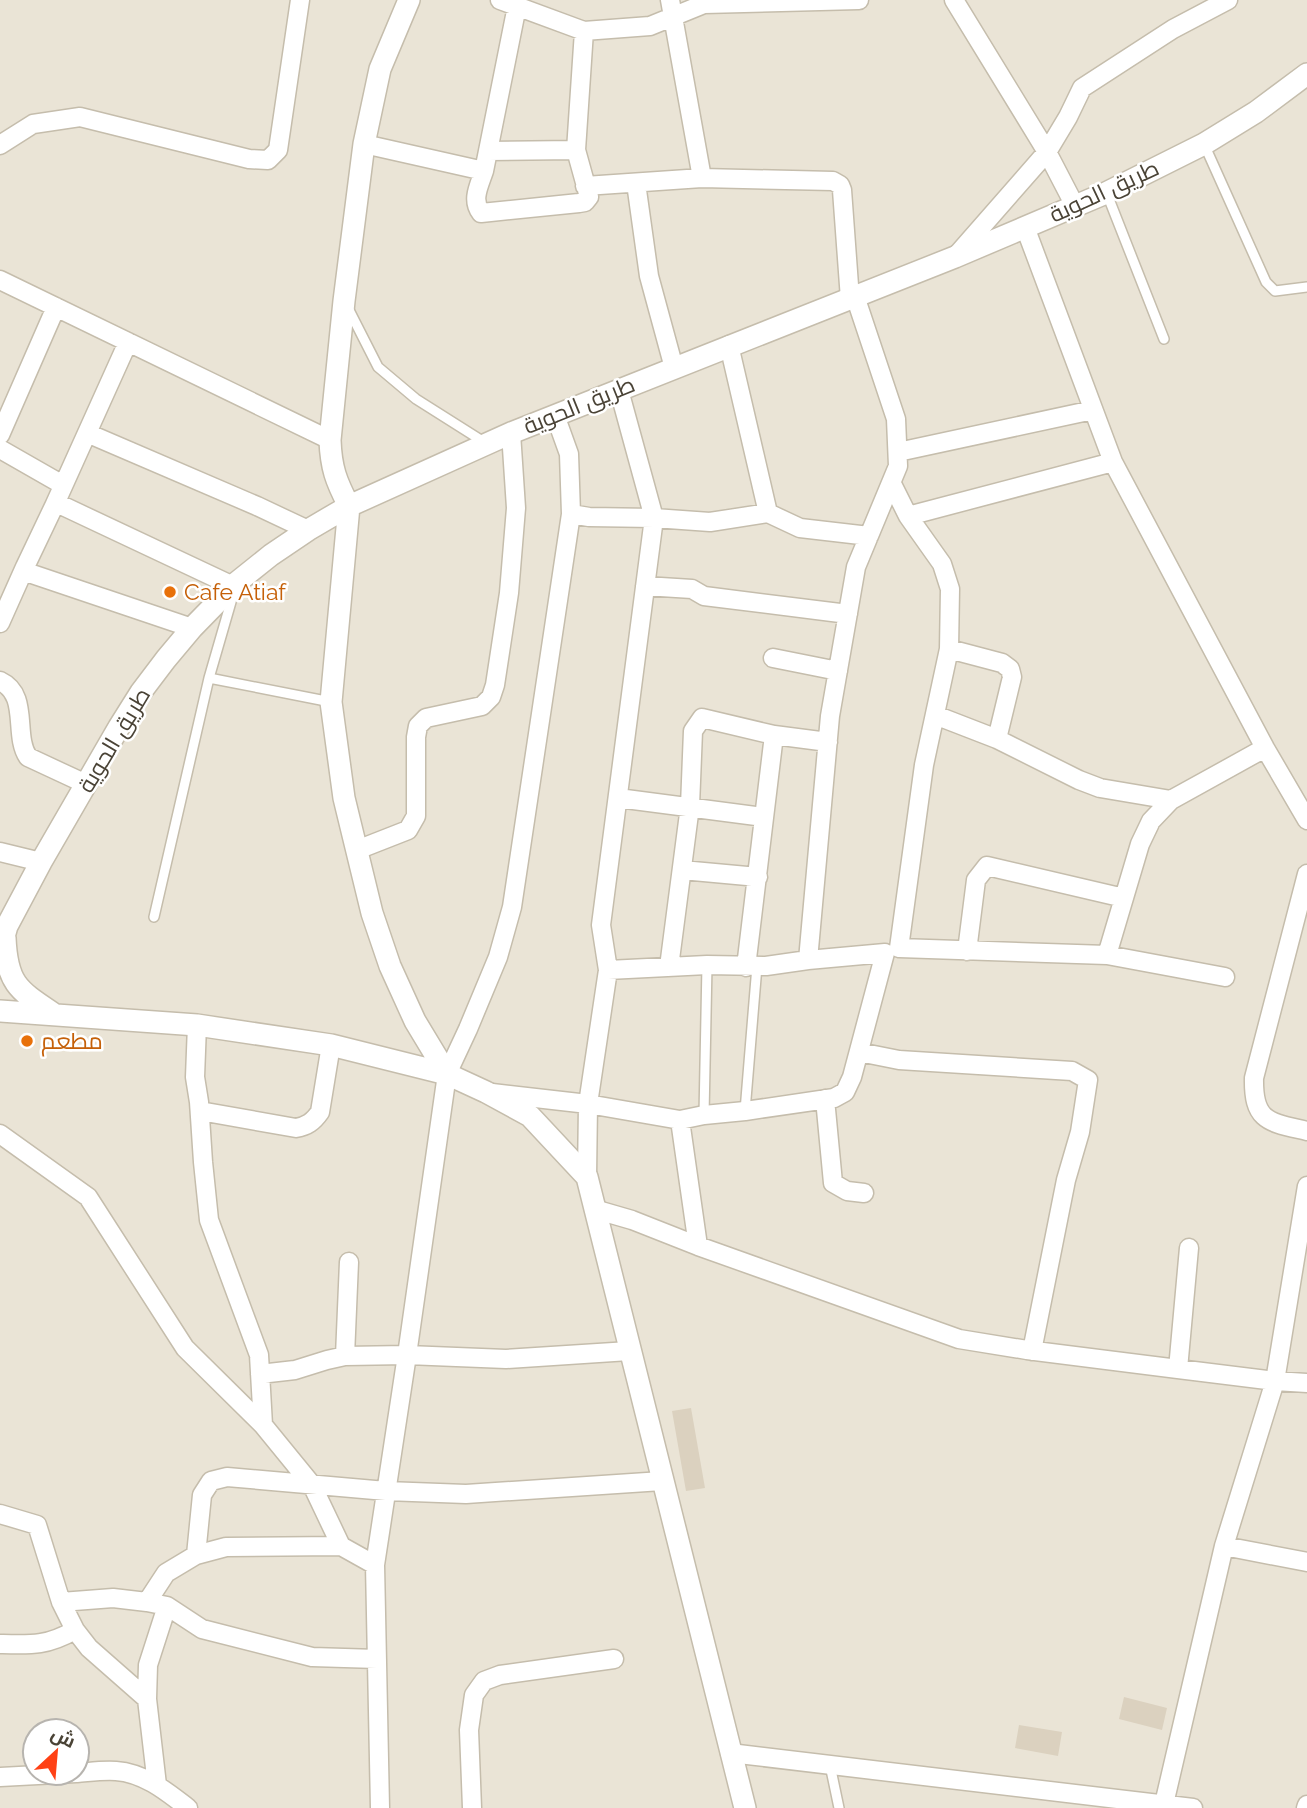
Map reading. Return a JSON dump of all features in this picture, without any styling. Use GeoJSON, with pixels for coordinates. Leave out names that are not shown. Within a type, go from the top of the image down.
{"type":"FeatureCollection","features":[{"type":"Feature","properties":{"kind":"street"},"geometry":{"type":"LineString","coordinates":[[0,145],[33,124],[79,117],[249,159],[268,160],[278,150],[300,0]]}},
{"type":"Feature","properties":{"kind":"street"},"geometry":{"type":"LineString","coordinates":[[500,0],[584,31],[650,26],[672,9],[704,4],[859,0]]}},
{"type":"Feature","properties":{"kind":"street"},"geometry":{"type":"LineString","coordinates":[[954,0],[1046,152],[1075,206]]}},
{"type":"Feature","properties":{"kind":"street"},"geometry":{"type":"LineString","coordinates":[[955,257],[1046,152],[1082,88],[1173,29],[1228,0]]}},
{"type":"Feature","properties":{"kind":"street"},"geometry":{"type":"LineString","coordinates":[[408,1],[380,69],[364,144],[344,301],[330,440],[331,463],[337,485],[349,506],[331,702],[344,798],[372,913],[390,966],[415,1021],[447,1074]]}},
{"type":"Feature","properties":{"kind":"street"},"geometry":{"type":"LineString","coordinates":[[517,6],[484,171],[475,198],[481,213],[579,204],[589,197],[576,150],[584,31]]}},
{"type":"Feature","properties":{"kind":"street"},"geometry":{"type":"LineString","coordinates":[[672,9],[702,177]]}},
{"type":"Feature","properties":{"kind":"street","name":"طريق الحوية"},"geometry":{"type":"LineString","coordinates":[[3,937],[41,862],[141,692],[192,628],[234,584],[308,530],[349,506],[486,443],[955,257],[1106,192],[1204,144],[1256,112],[1307,74]]}},
{"type":"Feature","properties":{"kind":"street"},"geometry":{"type":"LineString","coordinates":[[364,144],[484,171]]}},
{"type":"Feature","properties":{"kind":"street"},"geometry":{"type":"LineString","coordinates":[[488,150],[576,150]]}},
{"type":"Feature","properties":{"kind":"street"},"geometry":{"type":"LineString","coordinates":[[585,186],[702,177],[833,181],[840,185],[842,190],[853,297],[896,419],[898,466],[856,567],[830,716],[808,960]]}},
{"type":"Feature","properties":{"kind":"street"},"geometry":{"type":"LineString","coordinates":[[636,183],[649,276],[674,368]]}},
{"type":"Feature","properties":{"kind":"street"},"geometry":{"type":"LineString","coordinates":[[1024,227],[1113,462],[1265,748],[1307,820]]}},
{"type":"Feature","properties":{"kind":"street"},"geometry":{"type":"LineString","coordinates":[[0,280],[330,440]]}},
{"type":"Feature","properties":{"kind":"street"},"geometry":{"type":"LineString","coordinates":[[0,435],[56,307]]}},
{"type":"Feature","properties":{"kind":"street"},"geometry":{"type":"LineString","coordinates":[[0,623],[128,342]]}},
{"type":"Feature","properties":{"kind":"street"},"geometry":{"type":"LineString","coordinates":[[729,345],[768,513]]}},
{"type":"Feature","properties":{"kind":"street"},"geometry":{"type":"LineString","coordinates":[[619,390],[654,518],[601,925],[608,970],[588,1104],[587,1177],[745,1808]]}},
{"type":"Feature","properties":{"kind":"street"},"geometry":{"type":"LineString","coordinates":[[898,452],[1093,410]]}},
{"type":"Feature","properties":{"kind":"street"},"geometry":{"type":"LineString","coordinates":[[380,1808],[375,1565],[447,1074],[498,957],[512,906],[571,514],[569,454],[555,415]]}},
{"type":"Feature","properties":{"kind":"street"},"geometry":{"type":"LineString","coordinates":[[87,433],[308,530]]}},
{"type":"Feature","properties":{"kind":"street"},"geometry":{"type":"LineString","coordinates":[[357,850],[408,830],[416,816],[418,726],[426,718],[482,706],[491,697],[509,593],[516,508],[510,433]]}},
{"type":"Feature","properties":{"kind":"street"},"geometry":{"type":"LineString","coordinates":[[0,449],[64,485]]}},
{"type":"Feature","properties":{"kind":"street"},"geometry":{"type":"LineString","coordinates":[[908,516],[1113,462]]}},
{"type":"Feature","properties":{"kind":"street"},"geometry":{"type":"LineString","coordinates":[[486,1092],[588,1104],[680,1120],[834,1098],[845,1092],[892,951],[924,765],[949,649],[950,589],[942,565],[908,516],[892,484]]}},
{"type":"Feature","properties":{"kind":"street"},"geometry":{"type":"LineString","coordinates":[[55,504],[234,584]]}},
{"type":"Feature","properties":{"kind":"street"},"geometry":{"type":"LineString","coordinates":[[571,514],[710,522],[768,513],[800,528],[869,536]]}},
{"type":"Feature","properties":{"kind":"street"},"geometry":{"type":"LineString","coordinates":[[25,567],[26,572],[192,628]]}},
{"type":"Feature","properties":{"kind":"street"},"geometry":{"type":"LineString","coordinates":[[645,586],[692,589],[704,596],[848,614]]}},
{"type":"Feature","properties":{"kind":"street"},"geometry":{"type":"LineString","coordinates":[[949,649],[1002,663],[1010,669],[1012,677],[997,739]]}},
{"type":"Feature","properties":{"kind":"street"},"geometry":{"type":"LineString","coordinates":[[773,659],[838,671]]}},
{"type":"Feature","properties":{"kind":"street"},"geometry":{"type":"LineString","coordinates":[[0,681],[15,693],[23,738],[22,748],[28,757],[86,784]]}},
{"type":"Feature","properties":{"kind":"street"},"geometry":{"type":"LineString","coordinates":[[935,715],[997,739],[1100,788],[1171,800]]}},
{"type":"Feature","properties":{"kind":"street"},"geometry":{"type":"LineString","coordinates":[[669,967],[690,806],[693,731],[702,718],[774,735],[828,742]]}},
{"type":"Feature","properties":{"kind":"street"},"geometry":{"type":"LineString","coordinates":[[752,966],[758,877],[774,735]]}},
{"type":"Feature","properties":{"kind":"street"},"geometry":{"type":"LineString","coordinates":[[1107,955],[1140,844],[1151,821],[1171,800],[1265,748]]}},
{"type":"Feature","properties":{"kind":"street"},"geometry":{"type":"LineString","coordinates":[[618,797],[764,817]]}},
{"type":"Feature","properties":{"kind":"street"},"geometry":{"type":"LineString","coordinates":[[0,852],[41,862]]}},
{"type":"Feature","properties":{"kind":"street"},"geometry":{"type":"LineString","coordinates":[[967,951],[976,880],[987,866],[1124,898]]}},
{"type":"Feature","properties":{"kind":"street"},"geometry":{"type":"LineString","coordinates":[[682,870],[758,877]]}},
{"type":"Feature","properties":{"kind":"street"},"geometry":{"type":"LineString","coordinates":[[1307,874],[1301,921],[1254,1078],[1253,1098],[1266,1118],[1279,1125],[1307,1131]]}},
{"type":"Feature","properties":{"kind":"street"},"geometry":{"type":"LineString","coordinates":[[3,937],[8,967],[18,987],[32,1000],[56,1015]]}},
{"type":"Feature","properties":{"kind":"street"},"geometry":{"type":"LineString","coordinates":[[608,970],[707,965],[752,966],[892,951],[967,951],[1107,955],[1225,977]]}},
{"type":"Feature","properties":{"kind":"street"},"geometry":{"type":"LineString","coordinates":[[0,1011],[197,1025],[331,1045],[447,1074],[530,1116],[587,1177]]}},
{"type":"Feature","properties":{"kind":"street"},"geometry":{"type":"LineString","coordinates":[[197,1025],[195,1077],[209,1220],[259,1355],[263,1425]]}},
{"type":"Feature","properties":{"kind":"street"},"geometry":{"type":"LineString","coordinates":[[200,1111],[296,1128],[307,1126],[320,1112],[331,1045]]}},
{"type":"Feature","properties":{"kind":"street"},"geometry":{"type":"LineString","coordinates":[[859,1052],[899,1060],[1072,1071],[1088,1080],[1080,1132],[1066,1180],[1032,1351]]}},
{"type":"Feature","properties":{"kind":"street"},"geometry":{"type":"LineString","coordinates":[[825,1099],[833,1183],[847,1191],[863,1193]]}},
{"type":"Feature","properties":{"kind":"street"},"geometry":{"type":"LineString","coordinates":[[680,1120],[698,1246]]}},
{"type":"Feature","properties":{"kind":"street"},"geometry":{"type":"LineString","coordinates":[[0,1134],[88,1197],[185,1348],[263,1425],[312,1485],[341,1546]]}},
{"type":"Feature","properties":{"kind":"street"},"geometry":{"type":"LineString","coordinates":[[1164,1804],[1224,1546],[1275,1381],[1307,1186]]}},
{"type":"Feature","properties":{"kind":"street"},"geometry":{"type":"LineString","coordinates":[[594,1209],[632,1220],[959,1339],[1178,1370],[1307,1382]]}},
{"type":"Feature","properties":{"kind":"street"},"geometry":{"type":"LineString","coordinates":[[1178,1370],[1189,1248]]}},
{"type":"Feature","properties":{"kind":"street"},"geometry":{"type":"LineString","coordinates":[[345,1356],[349,1262]]}},
{"type":"Feature","properties":{"kind":"street"},"geometry":{"type":"LineString","coordinates":[[260,1374],[295,1370],[345,1356],[407,1355],[506,1359],[629,1351]]}},
{"type":"Feature","properties":{"kind":"street"},"geometry":{"type":"LineString","coordinates":[[196,1555],[202,1495],[211,1482],[227,1476],[386,1491],[466,1494],[662,1481]]}},
{"type":"Feature","properties":{"kind":"street"},"geometry":{"type":"LineString","coordinates":[[0,1514],[37,1525],[61,1602],[75,1630],[89,1648],[147,1699]]}},
{"type":"Feature","properties":{"kind":"street"},"geometry":{"type":"LineString","coordinates":[[147,1602],[166,1573],[196,1555],[226,1547],[341,1546],[375,1565]]}},
{"type":"Feature","properties":{"kind":"street"},"geometry":{"type":"LineString","coordinates":[[1224,1546],[1307,1562]]}},
{"type":"Feature","properties":{"kind":"street"},"geometry":{"type":"LineString","coordinates":[[61,1602],[113,1598],[147,1602],[167,1606],[202,1629],[312,1657],[377,1659]]}},
{"type":"Feature","properties":{"kind":"street"},"geometry":{"type":"LineString","coordinates":[[157,1785],[147,1699],[148,1665],[167,1606]]}},
{"type":"Feature","properties":{"kind":"street"},"geometry":{"type":"LineString","coordinates":[[0,1644],[37,1645],[58,1640],[75,1630]]}},
{"type":"Feature","properties":{"kind":"street"},"geometry":{"type":"LineString","coordinates":[[472,1808],[469,1730],[474,1695],[484,1681],[500,1675],[614,1659]]}},
{"type":"Feature","properties":{"kind":"street"},"geometry":{"type":"LineString","coordinates":[[730,1754],[1193,1808]]}},
{"type":"Feature","properties":{"kind":"street"},"geometry":{"type":"LineString","coordinates":[[91,1772],[117,1771],[145,1778],[188,1808]]}},
{"type":"Feature","properties":{"kind":"street"},"geometry":{"type":"LineString","coordinates":[[0,1777],[21,1776]]}},
{"type":"Feature","properties":{"kind":"lane"},"geometry":{"type":"LineString","coordinates":[[1204,144],[1266,282],[1275,291],[1307,287]]}},
{"type":"Feature","properties":{"kind":"lane"},"geometry":{"type":"LineString","coordinates":[[1106,192],[1164,339]]}},
{"type":"Feature","properties":{"kind":"lane"},"geometry":{"type":"LineString","coordinates":[[344,301],[378,367],[416,399],[486,443]]}},
{"type":"Feature","properties":{"kind":"lane"},"geometry":{"type":"LineString","coordinates":[[154,917],[209,678],[234,584]]}},
{"type":"Feature","properties":{"kind":"lane"},"geometry":{"type":"LineString","coordinates":[[209,678],[331,702]]}},
{"type":"Feature","properties":{"kind":"lane"},"geometry":{"type":"LineString","coordinates":[[704,1115],[707,965]]}},
{"type":"Feature","properties":{"kind":"lane"},"geometry":{"type":"LineString","coordinates":[[746,1111],[752,966]]}},
{"type":"Feature","properties":{"kind":"lane"},"geometry":{"type":"LineString","coordinates":[[830,1765],[839,1808]]}},
{"type":"Feature","properties":{"kind":"shaded area"},"geometry":{"type":"Polygon","coordinates":[[[0,0],[1307,0],[1307,1808],[0,1808],[0,0]]]}},
{"type":"Feature","properties":{"kind":"building"},"geometry":{"type":"Polygon","coordinates":[[[691,1408],[705,1488],[686,1491],[672,1411],[691,1408]]]}},
{"type":"Feature","properties":{"kind":"building"},"geometry":{"type":"Polygon","coordinates":[[[1124,1697],[1167,1708],[1162,1730],[1119,1719],[1124,1697]]]}},
{"type":"Feature","properties":{"kind":"building"},"geometry":{"type":"Polygon","coordinates":[[[1019,1725],[1062,1732],[1058,1756],[1015,1748],[1019,1725]]]}},
{"type":"Feature","properties":{"kind":"place","name":"Cafe Atiaf"},"geometry":{"type":"Point","coordinates":[170,592]}},
{"type":"Feature","properties":{"kind":"place","name":"مطعم"},"geometry":{"type":"Point","coordinates":[27,1041]}}]}
